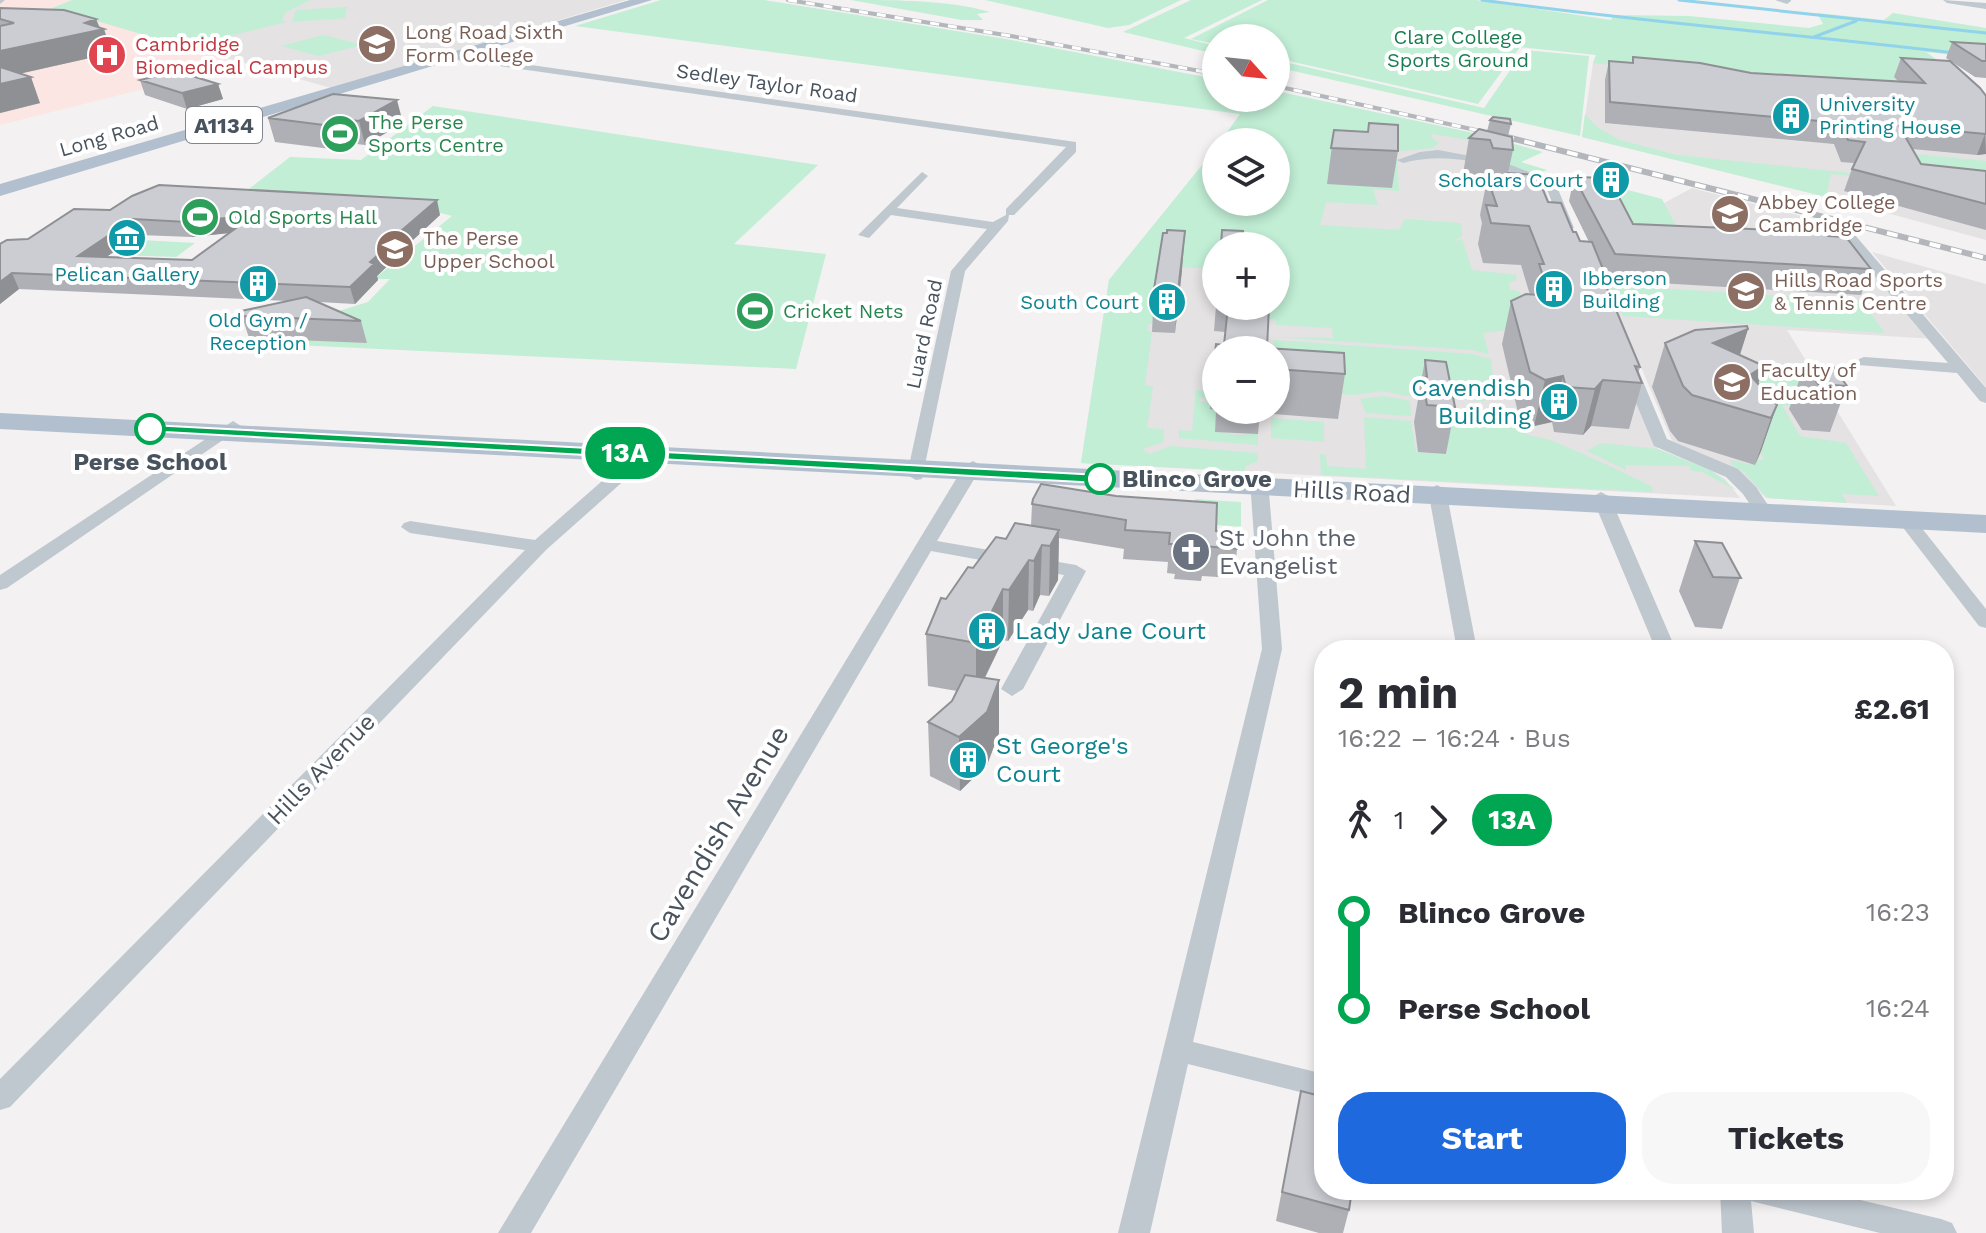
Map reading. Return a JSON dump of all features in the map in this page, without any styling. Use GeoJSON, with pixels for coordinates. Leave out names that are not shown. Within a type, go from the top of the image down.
{"type":"FeatureCollection","features":[{"type":"Feature","properties":{"kind":"main road","name":"Long Road"},"geometry":{"type":"LineString","coordinates":[[0,190],[645,0]]}},
{"type":"Feature","properties":{"kind":"main road","name":"Hills Road"},"geometry":{"type":"LineString","coordinates":[[0,421],[228,429],[647,452],[917,472],[971,469],[1986,524]]}},
{"type":"Feature","properties":{"kind":"street"},"geometry":{"type":"LineString","coordinates":[[1947,0],[1986,6]]}},
{"type":"Feature","properties":{"kind":"street","name":"Sedley Taylor Road"},"geometry":{"type":"LineString","coordinates":[[453,57],[1064,142],[1073,147]]}},
{"type":"Feature","properties":{"kind":"street","name":"Luard Road"},"geometry":{"type":"LineString","coordinates":[[917,472],[958,271],[1073,147]]}},
{"type":"Feature","properties":{"kind":"street"},"geometry":{"type":"LineString","coordinates":[[1388,155],[1408,158],[1439,155],[1498,163],[1551,185],[1574,241]]}},
{"type":"Feature","properties":{"kind":"street"},"geometry":{"type":"LineString","coordinates":[[864,235],[922,176]]}},
{"type":"Feature","properties":{"kind":"street"},"geometry":{"type":"LineString","coordinates":[[889,211],[1003,219]]}},
{"type":"Feature","properties":{"kind":"street"},"geometry":{"type":"LineString","coordinates":[[1844,231],[1986,398]]}},
{"type":"Feature","properties":{"kind":"street"},"geometry":{"type":"LineString","coordinates":[[1621,349],[1660,442],[1732,473],[1750,491],[1765,514]]}},
{"type":"Feature","properties":{"kind":"street"},"geometry":{"type":"LineString","coordinates":[[1864,362],[1962,369]]}},
{"type":"Feature","properties":{"kind":"street"},"geometry":{"type":"LineString","coordinates":[[0,584],[228,429]]}},
{"type":"Feature","properties":{"kind":"street","name":"Hills Avenue"},"geometry":{"type":"LineString","coordinates":[[0,1098],[539,546],[647,452]]}},
{"type":"Feature","properties":{"kind":"street","name":"Cavendish Avenue"},"geometry":{"type":"LineString","coordinates":[[514,1233],[971,469]]}},
{"type":"Feature","properties":{"kind":"street"},"geometry":{"type":"LineString","coordinates":[[1134,1233],[1272,649],[1259,484]]}},
{"type":"Feature","properties":{"kind":"street"},"geometry":{"type":"LineString","coordinates":[[1437,493],[1465,640]]}},
{"type":"Feature","properties":{"kind":"street"},"geometry":{"type":"LineString","coordinates":[[1603,501],[1662,640]]}},
{"type":"Feature","properties":{"kind":"street"},"geometry":{"type":"LineString","coordinates":[[1907,521],[1986,622]]}},
{"type":"Feature","properties":{"kind":"street"},"geometry":{"type":"LineString","coordinates":[[410,527],[539,546]]}},
{"type":"Feature","properties":{"kind":"street"},"geometry":{"type":"LineString","coordinates":[[927,545],[1076,571],[1012,689]]}},
{"type":"Feature","properties":{"kind":"street"},"geometry":{"type":"LineString","coordinates":[[1177,1050],[1314,1084]]}},
{"type":"Feature","properties":{"kind":"street"},"geometry":{"type":"LineString","coordinates":[[1736,1200],[1738,1233]]}},
{"type":"Feature","properties":{"kind":"street"},"geometry":{"type":"LineString","coordinates":[[1801,1200],[1941,1233]]}},
{"type":"Feature","properties":{"kind":"shaded area","name":"Cambridge Biomedical Campus"},"geometry":{"type":"Polygon","coordinates":[[[0,0],[112,0],[65,11],[243,64],[0,125],[0,0]]]}},
{"type":"Feature","properties":{"kind":"shaded area","name":"Long Road Sixth Form College"},"geometry":{"type":"Polygon","coordinates":[[[112,0],[626,0],[331,88],[63,11],[112,0]]]}},
{"type":"Feature","properties":{"kind":"shaded area"},"geometry":{"type":"Polygon","coordinates":[[[1613,20],[1986,94],[1986,240],[1781,184],[1582,137],[1593,63],[1613,20]]]}},
{"type":"Feature","properties":{"kind":"shaded area"},"geometry":{"type":"Polygon","coordinates":[[[1290,101],[1499,140],[1497,164],[1537,182],[1546,192],[1596,317],[1658,449],[1712,471],[1725,479],[1740,498],[1081,463],[1109,280],[1202,165],[1202,216],[1290,216],[1290,128],[1238,128],[1258,112],[1290,112],[1290,101]]]}},
{"type":"Feature","properties":{"kind":"shaded area","name":"Abbey College Cambridge"},"geometry":{"type":"Polygon","coordinates":[[[1692,188],[1832,224],[1842,241],[1681,235],[1664,203],[1692,188]]]}},
{"type":"Feature","properties":{"kind":"shaded area"},"geometry":{"type":"Polygon","coordinates":[[[1576,246],[1872,264],[1936,339],[1787,330],[1896,506],[1766,498],[1740,472],[1672,441],[1621,319],[1608,318],[1576,246]]]}},
{"type":"Feature","properties":{"kind":"shaded area"},"geometry":{"type":"Polygon","coordinates":[[[1872,252],[1986,284],[1986,387],[1872,252]]]}},
{"type":"Feature","properties":{"kind":"green space"},"geometry":{"type":"Polygon","coordinates":[[[72,0],[311,0],[286,12],[282,20],[286,22],[185,47],[66,12],[30,17],[72,0]]]}},
{"type":"Feature","properties":{"kind":"green space"},"geometry":{"type":"Polygon","coordinates":[[[661,0],[764,0],[1006,39],[1202,76],[1202,109],[575,26],[661,0]]]}},
{"type":"Feature","properties":{"kind":"green space"},"geometry":{"type":"Polygon","coordinates":[[[851,0],[940,3],[990,12],[977,14],[983,20],[962,20],[851,0]]]}},
{"type":"Feature","properties":{"kind":"green space"},"geometry":{"type":"Polygon","coordinates":[[[985,0],[1181,0],[1129,25],[1108,28],[985,0]]]}},
{"type":"Feature","properties":{"kind":"green space"},"geometry":{"type":"Polygon","coordinates":[[[1191,0],[1262,0],[1213,24],[1202,24],[1202,29],[1184,38],[1202,42],[1202,51],[1123,32],[1191,0]]]}},
{"type":"Feature","properties":{"kind":"green space","name":"Clare College Sports Ground"},"geometry":{"type":"Polygon","coordinates":[[[1268,0],[1476,0],[1611,20],[1613,15],[1689,16],[1809,28],[1823,24],[1817,13],[1884,20],[1893,13],[1986,28],[1986,59],[1926,52],[1986,94],[1986,107],[1593,63],[1596,55],[1520,47],[1478,104],[1290,61],[1290,24],[1221,24],[1268,0]]]}},
{"type":"Feature","properties":{"kind":"green space"},"geometry":{"type":"Polygon","coordinates":[[[347,7],[345,18],[292,22],[296,10],[347,7]]]}},
{"type":"Feature","properties":{"kind":"green space"},"geometry":{"type":"Polygon","coordinates":[[[1202,33],[1202,41],[1191,39],[1202,33]]]}},
{"type":"Feature","properties":{"kind":"green space"},"geometry":{"type":"Polygon","coordinates":[[[324,35],[362,45],[319,56],[281,46],[324,35]]]}},
{"type":"Feature","properties":{"kind":"green space"},"geometry":{"type":"Polygon","coordinates":[[[1524,50],[1589,56],[1580,136],[1290,70],[1290,63],[1484,108],[1524,50]]]}},
{"type":"Feature","properties":{"kind":"green space"},"geometry":{"type":"Polygon","coordinates":[[[1290,94],[1483,135],[1543,152],[1521,162],[1547,170],[1536,174],[1492,160],[1471,140],[1432,134],[1432,138],[1439,143],[1433,148],[1382,153],[1397,159],[1399,191],[1373,189],[1378,205],[1326,202],[1320,225],[1399,230],[1405,219],[1461,223],[1462,236],[1453,242],[1462,239],[1472,270],[1517,275],[1516,280],[1509,282],[1510,289],[1520,292],[1530,327],[1483,333],[1489,354],[1472,350],[1290,338],[1333,338],[1332,328],[1276,325],[1275,320],[1290,320],[1290,232],[1202,232],[1202,268],[1174,267],[1153,324],[1149,324],[1147,331],[1152,332],[1145,385],[1153,387],[1147,428],[1164,429],[1163,442],[1142,449],[1150,454],[1171,446],[1258,453],[1257,462],[1246,466],[1244,471],[1081,463],[1109,280],[1202,165],[1202,216],[1290,216],[1290,128],[1230,128],[1240,114],[1225,112],[1290,112],[1290,94]]]}},
{"type":"Feature","properties":{"kind":"green space","name":"The Perse Upper School"},"geometry":{"type":"Polygon","coordinates":[[[433,106],[818,165],[734,244],[826,254],[796,369],[275,344],[329,323],[326,315],[368,302],[390,279],[374,279],[452,216],[414,206],[236,199],[290,157],[361,160],[433,106]]]}},
{"type":"Feature","properties":{"kind":"green space"},"geometry":{"type":"Polygon","coordinates":[[[1585,114],[1597,127],[1620,140],[1677,155],[1986,187],[1986,190],[1831,174],[1826,197],[1582,137],[1585,114]]]}},
{"type":"Feature","properties":{"kind":"green space"},"geometry":{"type":"Polygon","coordinates":[[[1916,154],[1986,161],[1986,174],[1918,165],[1910,159],[1916,154]]]}},
{"type":"Feature","properties":{"kind":"green space"},"geometry":{"type":"Polygon","coordinates":[[[1605,184],[1662,199],[1680,233],[1620,231],[1605,184]]]}},
{"type":"Feature","properties":{"kind":"green space"},"geometry":{"type":"Polygon","coordinates":[[[141,240],[195,243],[176,257],[119,255],[141,240]]]}},
{"type":"Feature","properties":{"kind":"green space"},"geometry":{"type":"Polygon","coordinates":[[[1610,285],[1862,301],[1885,333],[1623,316],[1610,285]]]}},
{"type":"Feature","properties":{"kind":"green space"},"geometry":{"type":"Polygon","coordinates":[[[1290,341],[1472,354],[1491,359],[1495,396],[1485,401],[1405,396],[1384,391],[1354,395],[1290,390],[1290,341]]]}},
{"type":"Feature","properties":{"kind":"green space"},"geometry":{"type":"Polygon","coordinates":[[[1746,366],[1809,366],[1838,408],[1782,405],[1800,436],[1846,443],[1879,496],[1842,494],[1847,503],[1767,498],[1744,472],[1731,465],[1731,460],[1752,465],[1755,460],[1764,460],[1755,441],[1746,366]]]}},
{"type":"Feature","properties":{"kind":"green space"},"geometry":{"type":"Polygon","coordinates":[[[1196,390],[1202,390],[1199,401],[1202,402],[1202,424],[1215,424],[1215,431],[1236,435],[1258,434],[1258,445],[1179,438],[1179,430],[1192,431],[1196,390]]]}},
{"type":"Feature","properties":{"kind":"green space"},"geometry":{"type":"Polygon","coordinates":[[[1384,396],[1410,401],[1411,416],[1366,413],[1360,399],[1384,396]]]}},
{"type":"Feature","properties":{"kind":"green space"},"geometry":{"type":"Polygon","coordinates":[[[1364,417],[1411,421],[1416,452],[1448,454],[1442,423],[1519,428],[1526,434],[1553,441],[1627,474],[1651,486],[1653,492],[1321,475],[1320,454],[1326,455],[1327,466],[1366,469],[1364,417]]]}},
{"type":"Feature","properties":{"kind":"green space"},"geometry":{"type":"Polygon","coordinates":[[[1290,419],[1324,422],[1324,442],[1271,438],[1271,424],[1290,424],[1290,419]]]}},
{"type":"Feature","properties":{"kind":"green space"},"geometry":{"type":"Polygon","coordinates":[[[1601,443],[1658,449],[1712,471],[1736,490],[1702,472],[1692,471],[1689,466],[1625,465],[1626,470],[1587,451],[1601,443]]]}},
{"type":"Feature","properties":{"kind":"green space"},"geometry":{"type":"Polygon","coordinates":[[[1195,499],[1241,502],[1241,527],[1194,523],[1195,499]]]}},
{"type":"Feature","properties":{"kind":"building"},"geometry":{"type":"Polygon","coordinates":[[[0,8],[64,10],[96,19],[85,23],[104,29],[0,51],[0,26],[14,23],[0,19],[0,8]]]}},
{"type":"Feature","properties":{"kind":"building"},"geometry":{"type":"Polygon","coordinates":[[[1952,42],[1986,44],[1986,61],[1982,61],[1952,42]]]}},
{"type":"Feature","properties":{"kind":"building"},"geometry":{"type":"Polygon","coordinates":[[[1633,57],[1700,63],[1751,73],[1925,83],[1901,58],[1950,61],[1986,96],[1986,134],[1899,126],[1921,164],[1986,171],[1986,204],[1852,169],[1865,142],[1848,140],[1841,123],[1610,102],[1609,61],[1633,63],[1633,57]]]}},
{"type":"Feature","properties":{"kind":"building"},"geometry":{"type":"Polygon","coordinates":[[[0,67],[31,77],[0,84],[0,67]]]}},
{"type":"Feature","properties":{"kind":"building"},"geometry":{"type":"Polygon","coordinates":[[[176,71],[218,84],[182,93],[140,80],[176,71]]]}},
{"type":"Feature","properties":{"kind":"building"},"geometry":{"type":"Polygon","coordinates":[[[333,94],[397,100],[359,121],[351,120],[340,127],[268,118],[333,94]]]}},
{"type":"Feature","properties":{"kind":"building"},"geometry":{"type":"Polygon","coordinates":[[[1493,117],[1510,119],[1511,124],[1490,120],[1493,117]]]}},
{"type":"Feature","properties":{"kind":"building"},"geometry":{"type":"Polygon","coordinates":[[[1369,123],[1398,125],[1398,151],[1331,148],[1334,130],[1368,132],[1369,123]]]}},
{"type":"Feature","properties":{"kind":"building"},"geometry":{"type":"Polygon","coordinates":[[[1479,129],[1512,137],[1513,150],[1493,148],[1490,140],[1469,138],[1479,129]]]}},
{"type":"Feature","properties":{"kind":"building"},"geometry":{"type":"Polygon","coordinates":[[[1508,173],[1537,175],[1548,202],[1561,203],[1580,241],[1592,242],[1605,274],[1601,274],[1640,367],[1635,366],[1642,383],[1603,380],[1595,389],[1566,387],[1563,376],[1545,380],[1530,372],[1511,301],[1526,294],[1550,296],[1539,264],[1544,264],[1529,226],[1491,223],[1486,205],[1497,206],[1487,177],[1509,178],[1508,173]]]}},
{"type":"Feature","properties":{"kind":"building"},"geometry":{"type":"Polygon","coordinates":[[[1574,177],[1609,178],[1633,224],[1824,232],[1828,236],[1846,237],[1871,269],[1615,254],[1574,177]]]}},
{"type":"Feature","properties":{"kind":"building"},"geometry":{"type":"Polygon","coordinates":[[[159,185],[437,200],[394,237],[398,237],[370,262],[374,264],[350,287],[12,273],[0,282],[0,244],[7,240],[28,239],[74,209],[110,210],[132,196],[159,185]],[[254,215],[187,222],[133,219],[78,256],[192,260],[254,215]]]}},
{"type":"Feature","properties":{"kind":"building"},"geometry":{"type":"Polygon","coordinates":[[[1167,230],[1185,231],[1178,291],[1154,289],[1163,233],[1167,230]]]}},
{"type":"Feature","properties":{"kind":"building"},"geometry":{"type":"Polygon","coordinates":[[[306,297],[361,321],[242,316],[241,311],[306,297]]]}},
{"type":"Feature","properties":{"kind":"building"},"geometry":{"type":"Polygon","coordinates":[[[1227,320],[1268,320],[1268,336],[1225,336],[1227,320]]]}},
{"type":"Feature","properties":{"kind":"building"},"geometry":{"type":"Polygon","coordinates":[[[1747,326],[1748,329],[1713,343],[1764,366],[1750,375],[1777,405],[1771,418],[1692,395],[1683,386],[1665,343],[1695,330],[1747,326]]]}},
{"type":"Feature","properties":{"kind":"building"},"geometry":{"type":"Polygon","coordinates":[[[1290,349],[1344,353],[1345,374],[1290,370],[1290,349]]]}},
{"type":"Feature","properties":{"kind":"building"},"geometry":{"type":"Polygon","coordinates":[[[1425,360],[1446,362],[1455,407],[1427,405],[1422,377],[1427,377],[1425,360]]]}},
{"type":"Feature","properties":{"kind":"building"},"geometry":{"type":"Polygon","coordinates":[[[1805,364],[1833,366],[1847,386],[1818,384],[1805,364]]]}},
{"type":"Feature","properties":{"kind":"building"},"geometry":{"type":"Polygon","coordinates":[[[1041,484],[1116,496],[1217,503],[1216,531],[1237,533],[1237,549],[1204,546],[1204,552],[1177,550],[1177,544],[1169,544],[1170,533],[1125,530],[1126,520],[1032,504],[1041,484]]]}},
{"type":"Feature","properties":{"kind":"building"},"geometry":{"type":"Polygon","coordinates":[[[1015,523],[1059,530],[1050,546],[1042,545],[1034,561],[1029,560],[1009,590],[1003,589],[976,643],[926,634],[941,598],[946,599],[968,567],[973,568],[996,537],[1006,539],[1015,523]]]}},
{"type":"Feature","properties":{"kind":"building"},"geometry":{"type":"Polygon","coordinates":[[[1695,541],[1722,543],[1741,578],[1713,577],[1695,541]]]}},
{"type":"Feature","properties":{"kind":"building"},"geometry":{"type":"Polygon","coordinates":[[[965,675],[999,680],[987,712],[959,737],[928,722],[952,701],[965,675]]]}},
{"type":"Feature","properties":{"kind":"building"},"geometry":{"type":"Polygon","coordinates":[[[1301,1091],[1314,1094],[1314,1200],[1350,1200],[1349,1210],[1282,1192],[1301,1091]]]}},
{"type":"Feature","properties":{"kind":"waterway"},"geometry":{"type":"LineString","coordinates":[[1482,0],[1955,53]]}},
{"type":"Feature","properties":{"kind":"waterway"},"geometry":{"type":"LineString","coordinates":[[1679,0],[1986,33]]}},
{"type":"Feature","properties":{"kind":"waterway"},"geometry":{"type":"LineString","coordinates":[[1814,37],[1856,21]]}},
{"type":"Feature","properties":{"kind":"railway"},"geometry":{"type":"LineString","coordinates":[[788,0],[1011,36],[1202,71]]}},
{"type":"Feature","properties":{"kind":"railway"},"geometry":{"type":"LineString","coordinates":[[1290,89],[1504,136]]}},
{"type":"Feature","properties":{"kind":"railway"},"geometry":{"type":"LineString","coordinates":[[1504,136],[1512,138]]}},
{"type":"Feature","properties":{"kind":"railway"},"geometry":{"type":"LineString","coordinates":[[1504,136],[1986,258]]}},
{"type":"Feature","properties":{"kind":"bus line","name":"13A"},"geometry":{"type":"LineString","coordinates":[[150,429],[1100,479]]}},
{"type":"Feature","properties":{"kind":"place","name":"Long Road Sixth Form College"},"geometry":{"type":"Point","coordinates":[377,44]}},
{"type":"Feature","properties":{"kind":"place","name":"Cambridge Biomedical Campus"},"geometry":{"type":"Point","coordinates":[107,55]}},
{"type":"Feature","properties":{"kind":"place","name":"University Printing House"},"geometry":{"type":"Point","coordinates":[1791,116]}},
{"type":"Feature","properties":{"kind":"place","name":"The Perse Sports Centre"},"geometry":{"type":"Point","coordinates":[340,134]}},
{"type":"Feature","properties":{"kind":"place","name":"Scholars Court"},"geometry":{"type":"Point","coordinates":[1611,180]}},
{"type":"Feature","properties":{"kind":"place","name":"Abbey College Cambridge"},"geometry":{"type":"Point","coordinates":[1730,214]}},
{"type":"Feature","properties":{"kind":"place","name":"Old Sports Hall"},"geometry":{"type":"Point","coordinates":[200,217]}},
{"type":"Feature","properties":{"kind":"place","name":"Pelican Gallery"},"geometry":{"type":"Point","coordinates":[127,238]}},
{"type":"Feature","properties":{"kind":"place","name":"The Perse Upper School"},"geometry":{"type":"Point","coordinates":[395,249]}},
{"type":"Feature","properties":{"kind":"place","name":"Old Gym / Reception"},"geometry":{"type":"Point","coordinates":[258,284]}},
{"type":"Feature","properties":{"kind":"place","name":"Ibberson Building"},"geometry":{"type":"Point","coordinates":[1554,289]}},
{"type":"Feature","properties":{"kind":"place","name":"Hills Road Sports & Tennis Centre"},"geometry":{"type":"Point","coordinates":[1746,291]}},
{"type":"Feature","properties":{"kind":"place","name":"South Court"},"geometry":{"type":"Point","coordinates":[1167,302]}},
{"type":"Feature","properties":{"kind":"place","name":"Cricket Nets"},"geometry":{"type":"Point","coordinates":[755,311]}},
{"type":"Feature","properties":{"kind":"place","name":"Faculty of Education"},"geometry":{"type":"Point","coordinates":[1732,382]}},
{"type":"Feature","properties":{"kind":"place","name":"Cavendish Building"},"geometry":{"type":"Point","coordinates":[1559,402]}},
{"type":"Feature","properties":{"kind":"place","name":"Perse School"},"geometry":{"type":"Point","coordinates":[150,429]}},
{"type":"Feature","properties":{"kind":"place","name":"Blinco Grove"},"geometry":{"type":"Point","coordinates":[1100,479]}},
{"type":"Feature","properties":{"kind":"place","name":"St John the Evangelist"},"geometry":{"type":"Point","coordinates":[1191,552]}},
{"type":"Feature","properties":{"kind":"place","name":"Lady Jane Court"},"geometry":{"type":"Point","coordinates":[987,631]}},
{"type":"Feature","properties":{"kind":"place","name":"St George's Court"},"geometry":{"type":"Point","coordinates":[968,760]}}]}
